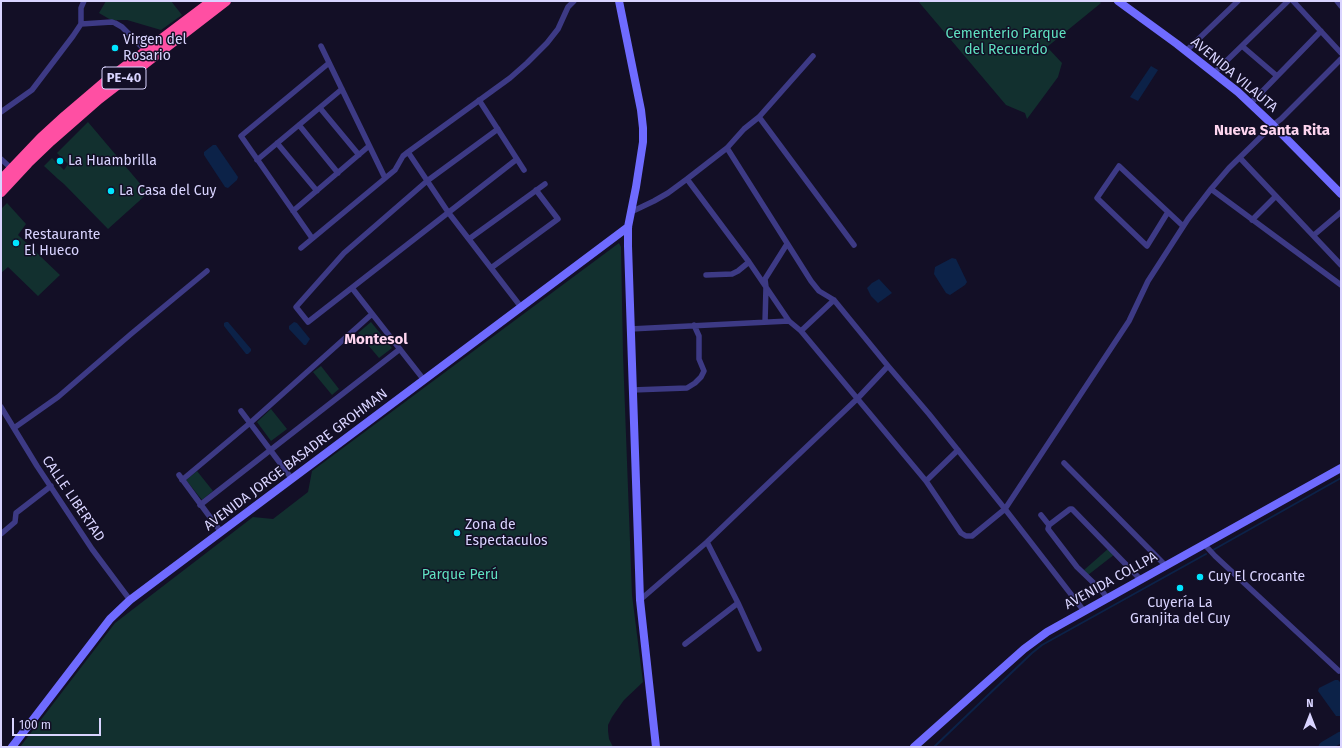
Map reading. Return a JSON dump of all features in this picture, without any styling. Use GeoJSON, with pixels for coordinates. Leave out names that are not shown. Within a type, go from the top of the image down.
{"type":"FeatureCollection","features":[{"type":"Feature","properties":{"kind":"highway","name":"PE-40"},"geometry":{"type":"LineString","coordinates":[[1,180],[15,172],[163,43],[210,6],[226,1]]}},
{"type":"Feature","properties":{"kind":"highway","name":"PE-40"},"geometry":{"type":"LineString","coordinates":[[1,192],[41,138],[106,81],[146,51],[163,43]]}},
{"type":"Feature","properties":{"kind":"main road"},"geometry":{"type":"LineString","coordinates":[[619,1],[641,110],[643,128],[642,150],[628,227],[630,329],[640,600],[656,747]]}},
{"type":"Feature","properties":{"kind":"main road","name":"AVENIDA VILAUTA"},"geometry":{"type":"LineString","coordinates":[[1118,1],[1186,51],[1250,104],[1273,125],[1341,194]]}},
{"type":"Feature","properties":{"kind":"main road","name":"AVENIDA JORGE BASADRE GROHMAN"},"geometry":{"type":"LineString","coordinates":[[12,747],[110,620],[130,600],[628,227]]}},
{"type":"Feature","properties":{"kind":"main road","name":"AVENIDA COLLPA"},"geometry":{"type":"LineString","coordinates":[[914,747],[1035,640],[1084,611],[1341,468]]}},
{"type":"Feature","properties":{"kind":"street"},"geometry":{"type":"LineString","coordinates":[[1,112],[32,90],[73,36],[81,24],[81,8],[84,1]]}},
{"type":"Feature","properties":{"kind":"street"},"geometry":{"type":"LineString","coordinates":[[301,248],[395,170],[408,152],[510,78],[547,43],[558,29],[568,8],[574,1]]}},
{"type":"Feature","properties":{"kind":"street"},"geometry":{"type":"LineString","coordinates":[[1186,51],[1238,1]]}},
{"type":"Feature","properties":{"kind":"street"},"geometry":{"type":"LineString","coordinates":[[1214,73],[1288,1]]}},
{"type":"Feature","properties":{"kind":"street"},"geometry":{"type":"LineString","coordinates":[[1293,1],[1341,53]]}},
{"type":"Feature","properties":{"kind":"street"},"geometry":{"type":"LineString","coordinates":[[1336,1],[1341,6]]}},
{"type":"Feature","properties":{"kind":"street"},"geometry":{"type":"LineString","coordinates":[[81,24],[115,23],[122,27],[146,51]]}},
{"type":"Feature","properties":{"kind":"street"},"geometry":{"type":"LineString","coordinates":[[1250,104],[1321,32]]}},
{"type":"Feature","properties":{"kind":"street"},"geometry":{"type":"LineString","coordinates":[[321,46],[385,178]]}},
{"type":"Feature","properties":{"kind":"street"},"geometry":{"type":"LineString","coordinates":[[1242,46],[1277,76]]}},
{"type":"Feature","properties":{"kind":"street"},"geometry":{"type":"LineString","coordinates":[[630,212],[654,201],[688,179],[727,148],[744,129],[759,117],[813,56]]}},
{"type":"Feature","properties":{"kind":"street"},"geometry":{"type":"LineString","coordinates":[[688,179],[749,262],[789,321],[801,331],[926,481],[962,533],[966,536],[972,536],[1005,509],[1129,321],[1148,281],[1183,226],[1211,189],[1240,158],[1341,59]]}},
{"type":"Feature","properties":{"kind":"street"},"geometry":{"type":"LineString","coordinates":[[312,238],[241,136],[329,63]]}},
{"type":"Feature","properties":{"kind":"street"},"geometry":{"type":"LineString","coordinates":[[257,160],[342,89]]}},
{"type":"Feature","properties":{"kind":"street"},"geometry":{"type":"LineString","coordinates":[[479,100],[524,170]]}},
{"type":"Feature","properties":{"kind":"street"},"geometry":{"type":"LineString","coordinates":[[320,108],[359,155]]}},
{"type":"Feature","properties":{"kind":"street"},"geometry":{"type":"LineString","coordinates":[[759,117],[854,245]]}},
{"type":"Feature","properties":{"kind":"street"},"geometry":{"type":"LineString","coordinates":[[299,125],[338,173]]}},
{"type":"Feature","properties":{"kind":"street"},"geometry":{"type":"LineString","coordinates":[[498,129],[427,181],[344,254],[296,307],[308,322],[517,159]]}},
{"type":"Feature","properties":{"kind":"street"},"geometry":{"type":"LineString","coordinates":[[277,143],[317,191]]}},
{"type":"Feature","properties":{"kind":"street"},"geometry":{"type":"LineString","coordinates":[[293,212],[369,146]]}},
{"type":"Feature","properties":{"kind":"street"},"geometry":{"type":"LineString","coordinates":[[727,148],[811,281],[819,291],[834,300],[958,450],[1084,611]]}},
{"type":"Feature","properties":{"kind":"street"},"geometry":{"type":"LineString","coordinates":[[408,152],[448,212],[521,307]]}},
{"type":"Feature","properties":{"kind":"street"},"geometry":{"type":"LineString","coordinates":[[1240,158],[1341,265]]}},
{"type":"Feature","properties":{"kind":"street"},"geometry":{"type":"LineString","coordinates":[[1,159],[15,172]]}},
{"type":"Feature","properties":{"kind":"street"},"geometry":{"type":"LineString","coordinates":[[1168,212],[1147,246],[1096,198],[1119,166],[1183,226]]}},
{"type":"Feature","properties":{"kind":"street"},"geometry":{"type":"LineString","coordinates":[[469,239],[545,184]]}},
{"type":"Feature","properties":{"kind":"street"},"geometry":{"type":"LineString","coordinates":[[1211,189],[1341,284]]}},
{"type":"Feature","properties":{"kind":"street"},"geometry":{"type":"LineString","coordinates":[[491,268],[558,219],[536,190]]}},
{"type":"Feature","properties":{"kind":"street"},"geometry":{"type":"LineString","coordinates":[[1252,220],[1276,196]]}},
{"type":"Feature","properties":{"kind":"street"},"geometry":{"type":"LineString","coordinates":[[1314,235],[1341,212]]}},
{"type":"Feature","properties":{"kind":"street"},"geometry":{"type":"LineString","coordinates":[[765,322],[765,279],[787,244]]}},
{"type":"Feature","properties":{"kind":"street"},"geometry":{"type":"LineString","coordinates":[[706,275],[732,274],[749,262]]}},
{"type":"Feature","properties":{"kind":"street"},"geometry":{"type":"LineString","coordinates":[[14,428],[58,397],[207,271]]}},
{"type":"Feature","properties":{"kind":"street"},"geometry":{"type":"LineString","coordinates":[[352,288],[424,380]]}},
{"type":"Feature","properties":{"kind":"street"},"geometry":{"type":"LineString","coordinates":[[801,331],[834,300]]}},
{"type":"Feature","properties":{"kind":"street"},"geometry":{"type":"LineString","coordinates":[[221,532],[180,477],[250,423],[372,314]]}},
{"type":"Feature","properties":{"kind":"street"},"geometry":{"type":"LineString","coordinates":[[630,329],[789,321]]}},
{"type":"Feature","properties":{"kind":"street"},"geometry":{"type":"LineString","coordinates":[[632,390],[687,388],[701,377],[704,371],[698,353],[699,336],[694,325]]}},
{"type":"Feature","properties":{"kind":"street"},"geometry":{"type":"LineString","coordinates":[[200,504],[271,451],[400,349]]}},
{"type":"Feature","properties":{"kind":"street"},"geometry":{"type":"LineString","coordinates":[[640,600],[706,542],[858,398],[888,366]]}},
{"type":"Feature","properties":{"kind":"street","name":"CALLE LIBERTAD"},"geometry":{"type":"LineString","coordinates":[[1,407],[36,466],[51,486],[92,549],[130,600]]}},
{"type":"Feature","properties":{"kind":"street"},"geometry":{"type":"LineString","coordinates":[[241,411],[292,479]]}},
{"type":"Feature","properties":{"kind":"street"},"geometry":{"type":"LineString","coordinates":[[926,481],[958,450]]}},
{"type":"Feature","properties":{"kind":"street"},"geometry":{"type":"LineString","coordinates":[[1064,463],[1166,566]]}},
{"type":"Feature","properties":{"kind":"street"},"geometry":{"type":"LineString","coordinates":[[1,534],[15,522],[16,513],[51,486]]}},
{"type":"Feature","properties":{"kind":"street"},"geometry":{"type":"LineString","coordinates":[[1049,525],[1067,510],[1072,509],[1141,580]]}},
{"type":"Feature","properties":{"kind":"street"},"geometry":{"type":"LineString","coordinates":[[1041,515],[1049,525],[1048,529],[1077,567],[1102,591],[1108,599]]}},
{"type":"Feature","properties":{"kind":"street"},"geometry":{"type":"LineString","coordinates":[[706,542],[738,602],[759,649]]}},
{"type":"Feature","properties":{"kind":"street"},"geometry":{"type":"LineString","coordinates":[[1204,544],[1215,556],[1339,671]]}},
{"type":"Feature","properties":{"kind":"street"},"geometry":{"type":"LineString","coordinates":[[685,644],[738,602]]}},
{"type":"Feature","properties":{"kind":"green space"},"geometry":{"type":"Polygon","coordinates":[[[106,1],[171,1],[182,15],[161,30],[127,20],[111,20],[99,13],[106,1]]]}},
{"type":"Feature","properties":{"kind":"green space","name":"Cementerio Parque del Recuerdo"},"geometry":{"type":"Polygon","coordinates":[[[918,1],[1099,1],[1101,3],[1047,47],[1062,63],[1058,77],[1027,119],[1025,113],[1006,105],[918,1]]]}},
{"type":"Feature","properties":{"kind":"green space"},"geometry":{"type":"Polygon","coordinates":[[[88,122],[148,193],[108,229],[64,184],[44,166],[52,158],[64,170],[68,164],[57,153],[88,122]]]}},
{"type":"Feature","properties":{"kind":"green space"},"geometry":{"type":"Polygon","coordinates":[[[7,203],[26,224],[18,235],[60,275],[38,296],[8,267],[1,273],[1,209],[7,203]]]}},
{"type":"Feature","properties":{"kind":"green space","name":"Parque Perú"},"geometry":{"type":"Polygon","coordinates":[[[619,243],[621,247],[623,355],[632,595],[643,682],[624,700],[608,725],[609,739],[613,747],[20,747],[115,623],[253,517],[273,519],[308,492],[312,471],[619,243]]]}},
{"type":"Feature","properties":{"kind":"green space"},"geometry":{"type":"Polygon","coordinates":[[[371,322],[392,348],[379,358],[358,333],[371,322]]]}},
{"type":"Feature","properties":{"kind":"green space"},"geometry":{"type":"Polygon","coordinates":[[[321,366],[339,389],[332,395],[313,372],[321,366]]]}},
{"type":"Feature","properties":{"kind":"green space"},"geometry":{"type":"Polygon","coordinates":[[[271,409],[287,429],[271,441],[257,422],[271,409]]]}},
{"type":"Feature","properties":{"kind":"green space"},"geometry":{"type":"Polygon","coordinates":[[[197,471],[213,491],[202,500],[186,480],[197,471]]]}},
{"type":"Feature","properties":{"kind":"green space"},"geometry":{"type":"Polygon","coordinates":[[[1109,548],[1115,554],[1088,575],[1084,570],[1109,548]]]}},
{"type":"Feature","properties":{"kind":"water"},"geometry":{"type":"Polygon","coordinates":[[[1151,66],[1158,70],[1138,101],[1130,97],[1151,66]]]}},
{"type":"Feature","properties":{"kind":"water"},"geometry":{"type":"Polygon","coordinates":[[[213,145],[216,145],[238,177],[237,180],[228,188],[225,187],[204,155],[204,152],[213,145]]]}},
{"type":"Feature","properties":{"kind":"water"},"geometry":{"type":"Polygon","coordinates":[[[952,258],[956,259],[967,282],[950,295],[946,293],[934,274],[935,267],[952,258]]]}},
{"type":"Feature","properties":{"kind":"water"},"geometry":{"type":"Polygon","coordinates":[[[879,279],[892,293],[878,303],[871,296],[867,288],[879,279]]]}},
{"type":"Feature","properties":{"kind":"water"},"geometry":{"type":"Polygon","coordinates":[[[228,322],[251,349],[248,354],[246,354],[224,326],[224,323],[228,322]]]}},
{"type":"Feature","properties":{"kind":"water"},"geometry":{"type":"Polygon","coordinates":[[[294,322],[297,323],[310,339],[306,345],[304,345],[289,329],[289,326],[294,322]]]}},
{"type":"Feature","properties":{"kind":"water"},"geometry":{"type":"Polygon","coordinates":[[[1338,680],[1341,683],[1340,716],[1336,716],[1318,691],[1319,688],[1338,680]]]}},
{"type":"Feature","properties":{"kind":"waterway"},"geometry":{"type":"LineString","coordinates":[[1213,550],[1341,478]]}},
{"type":"Feature","properties":{"kind":"waterway"},"geometry":{"type":"LineString","coordinates":[[934,747],[1042,645],[1206,554]]}},
{"type":"Feature","properties":{"kind":"waterway"},"geometry":{"type":"LineString","coordinates":[[1324,747],[1341,737]]}},
{"type":"Feature","properties":{"kind":"place","name":"Virgen del Rosario"},"geometry":{"type":"Point","coordinates":[115,48]}},
{"type":"Feature","properties":{"kind":"place","name":"La Huambrilla"},"geometry":{"type":"Point","coordinates":[60,161]}},
{"type":"Feature","properties":{"kind":"place","name":"La Casa del Cuy"},"geometry":{"type":"Point","coordinates":[111,191]}},
{"type":"Feature","properties":{"kind":"place","name":"Restaurante El Hueco"},"geometry":{"type":"Point","coordinates":[16,243]}},
{"type":"Feature","properties":{"kind":"place","name":"Zona de Espectaculos"},"geometry":{"type":"Point","coordinates":[457,533]}},
{"type":"Feature","properties":{"kind":"place","name":"Cuy El Crocante"},"geometry":{"type":"Point","coordinates":[1200,577]}},
{"type":"Feature","properties":{"kind":"place","name":"Cuyería La Granjita del Cuy"},"geometry":{"type":"Point","coordinates":[1180,588]}},
{"type":"Feature","properties":{"kind":"district","name":"Nueva Santa Rita"},"geometry":{"type":"Point","coordinates":[1272,131]}},
{"type":"Feature","properties":{"kind":"district","name":"Montesol"},"geometry":{"type":"Point","coordinates":[376,340]}}]}
